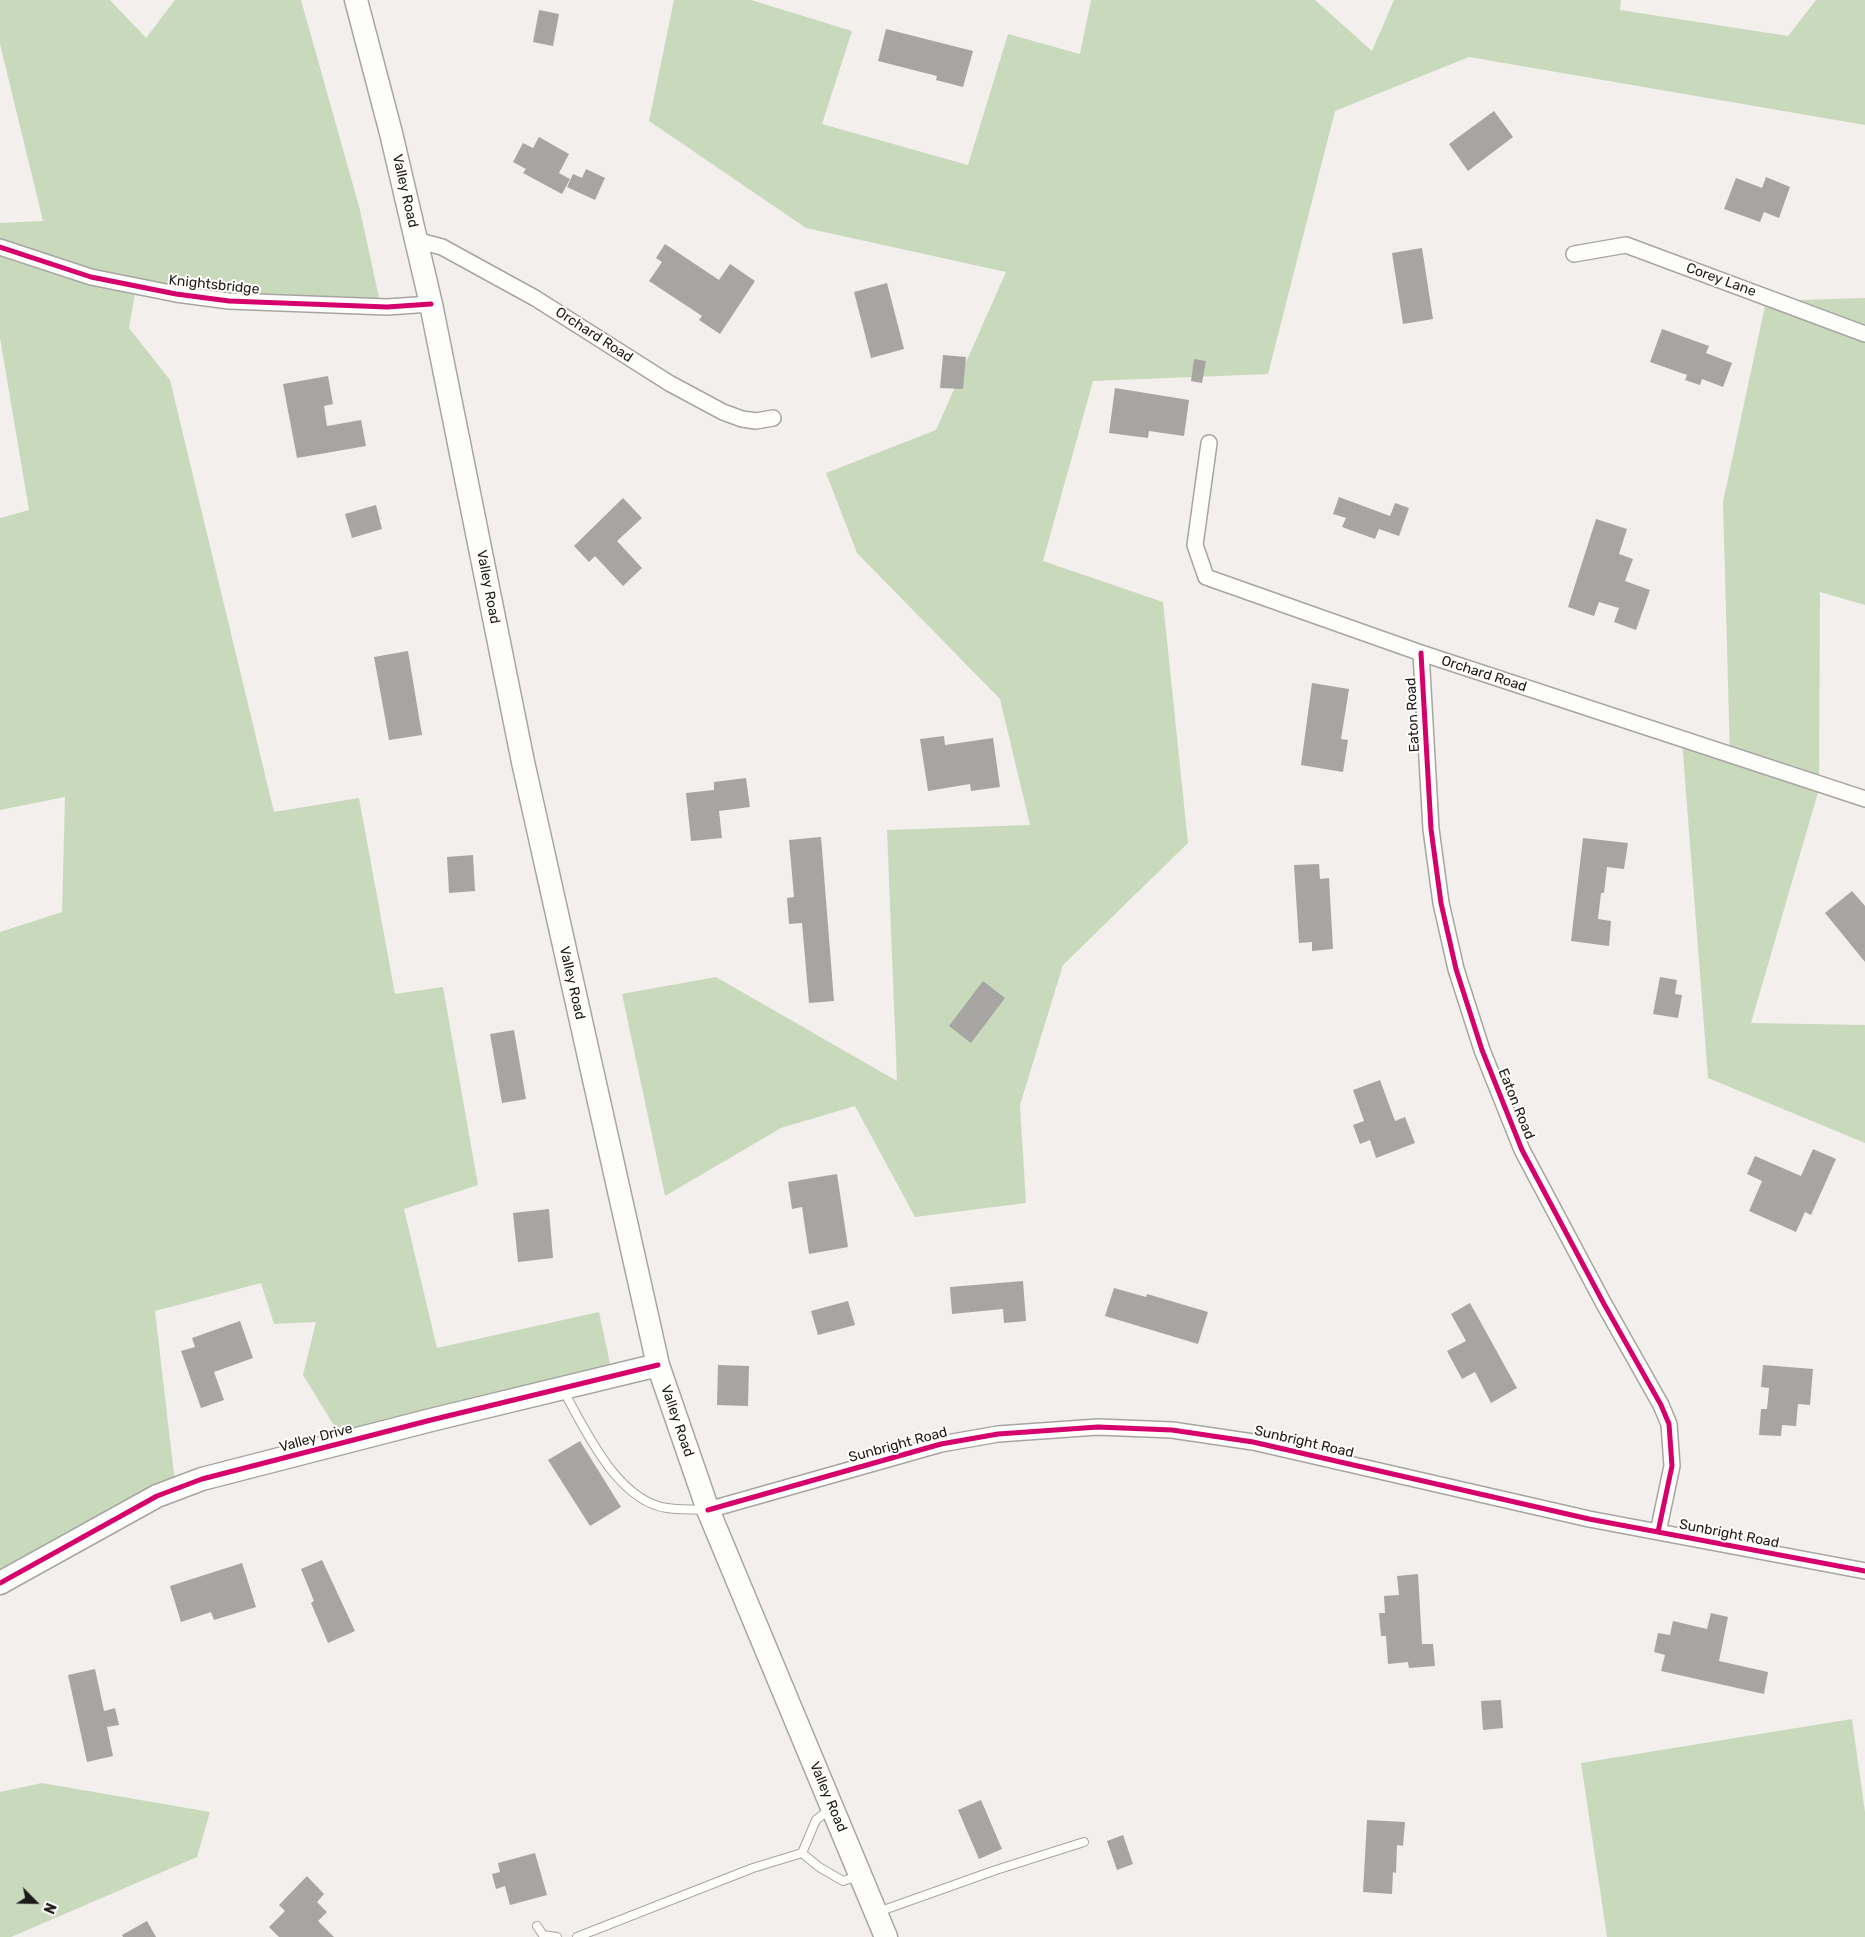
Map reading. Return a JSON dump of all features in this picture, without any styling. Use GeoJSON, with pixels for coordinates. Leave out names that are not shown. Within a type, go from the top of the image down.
{"type":"FeatureCollection","features":[{"type":"Feature","properties":{"kind":"main road","name":"Valley Road"},"geometry":{"type":"LineString","coordinates":[[356,0],[431,304],[523,762],[658,1365],[708,1510],[886,1937]]}},
{"type":"Feature","properties":{"kind":"main road","name":"Valley Drive"},"geometry":{"type":"LineString","coordinates":[[0,1583],[157,1496],[202,1479],[658,1365]]}},
{"type":"Feature","properties":{"kind":"street","name":"Orchard Road"},"geometry":{"type":"LineString","coordinates":[[416,240],[442,247],[536,298],[669,383],[723,412],[742,419],[756,421],[773,418]]}},
{"type":"Feature","properties":{"kind":"street","name":"Corey Lane"},"geometry":{"type":"LineString","coordinates":[[1574,254],[1626,245],[1865,334]]}},
{"type":"Feature","properties":{"kind":"street","name":"Knightsbridge"},"geometry":{"type":"LineString","coordinates":[[0,247],[91,277],[176,294],[229,301],[387,306],[431,304]]}},
{"type":"Feature","properties":{"kind":"street","name":"Orchard Road"},"geometry":{"type":"LineString","coordinates":[[1209,443],[1195,545],[1206,577],[1421,653],[1865,799]]}},
{"type":"Feature","properties":{"kind":"street","name":"Eaton Road"},"geometry":{"type":"LineString","coordinates":[[1421,653],[1430,829],[1441,904],[1456,968],[1482,1050],[1522,1150],[1604,1304],[1661,1405],[1669,1424],[1672,1466],[1658,1532]]}},
{"type":"Feature","properties":{"kind":"street","name":"Sunbright Road"},"geometry":{"type":"LineString","coordinates":[[708,1510],[941,1444],[998,1434],[1098,1427],[1172,1430],[1253,1442],[1579,1516],[1865,1571]]}},
{"type":"Feature","properties":{"kind":"lane"},"geometry":{"type":"LineString","coordinates":[[562,1388],[596,1449],[617,1477],[641,1498],[665,1508],[708,1510]]}},
{"type":"Feature","properties":{"kind":"lane"},"geometry":{"type":"LineString","coordinates":[[577,1937],[753,1868],[802,1853],[816,1820],[832,1807]]}},
{"type":"Feature","properties":{"kind":"lane"},"geometry":{"type":"LineString","coordinates":[[876,1912],[996,1870],[1084,1842]]}},
{"type":"Feature","properties":{"kind":"lane"},"geometry":{"type":"LineString","coordinates":[[802,1853],[842,1881],[861,1876]]}},
{"type":"Feature","properties":{"kind":"lane"},"geometry":{"type":"LineString","coordinates":[[537,1926],[543,1935],[557,1937]]}},
{"type":"Feature","properties":{"kind":"green space"},"geometry":{"type":"Polygon","coordinates":[[[0,0],[110,0],[146,38],[175,0],[301,0],[360,210],[381,307],[135,293],[129,328],[170,380],[274,812],[359,798],[395,994],[443,987],[478,1185],[404,1209],[437,1348],[599,1312],[614,1382],[344,1442],[303,1375],[316,1322],[274,1324],[261,1283],[155,1311],[176,1491],[0,1576],[0,932],[62,912],[65,797],[0,810],[0,518],[29,510],[0,338],[0,223],[43,221],[0,44],[0,0]]]}},
{"type":"Feature","properties":{"kind":"green space"},"geometry":{"type":"Polygon","coordinates":[[[674,0],[751,0],[852,31],[822,124],[968,165],[1008,34],[1080,54],[1091,0],[1315,0],[1372,51],[1394,0],[1621,0],[1620,10],[1788,36],[1816,0],[1865,0],[1865,125],[1469,57],[1335,111],[1268,374],[1093,381],[1043,561],[1163,602],[1188,843],[1063,965],[1020,1105],[1026,1203],[915,1217],[855,1106],[781,1128],[665,1196],[622,994],[716,977],[897,1081],[887,830],[1030,825],[1000,699],[857,553],[826,473],[936,430],[1006,272],[806,228],[649,121],[674,0]]]}},
{"type":"Feature","properties":{"kind":"green space"},"geometry":{"type":"Polygon","coordinates":[[[1865,298],[1865,605],[1820,592],[1819,789],[1751,1023],[1865,1025],[1865,1143],[1708,1078],[1682,741],[1730,757],[1723,502],[1766,301],[1865,298]]]}},
{"type":"Feature","properties":{"kind":"green space"},"geometry":{"type":"Polygon","coordinates":[[[1852,1719],[1865,1812],[1865,1937],[1607,1937],[1581,1763],[1852,1719]]]}},
{"type":"Feature","properties":{"kind":"green space"},"geometry":{"type":"Polygon","coordinates":[[[42,1783],[210,1812],[197,1857],[11,1937],[0,1937],[0,1792],[42,1783]]]}},
{"type":"Feature","properties":{"kind":"building"},"geometry":{"type":"Polygon","coordinates":[[[539,10],[559,14],[553,46],[533,42],[539,10]]]}},
{"type":"Feature","properties":{"kind":"building"},"geometry":{"type":"Polygon","coordinates":[[[886,29],[973,51],[963,87],[936,80],[937,76],[878,61],[886,29]]]}},
{"type":"Feature","properties":{"kind":"building"},"geometry":{"type":"Polygon","coordinates":[[[1494,111],[1513,137],[1468,171],[1449,144],[1494,111]]]}},
{"type":"Feature","properties":{"kind":"building"},"geometry":{"type":"Polygon","coordinates":[[[539,137],[569,154],[559,173],[570,179],[562,194],[523,173],[526,169],[513,162],[523,143],[533,148],[539,137]]]}},
{"type":"Feature","properties":{"kind":"building"},"geometry":{"type":"Polygon","coordinates":[[[586,169],[605,178],[595,200],[567,187],[573,174],[582,178],[586,169]]]}},
{"type":"Feature","properties":{"kind":"building"},"geometry":{"type":"Polygon","coordinates":[[[1766,177],[1790,187],[1779,218],[1764,212],[1760,222],[1724,209],[1736,178],[1762,188],[1766,177]]]}},
{"type":"Feature","properties":{"kind":"building"},"geometry":{"type":"Polygon","coordinates":[[[665,244],[719,280],[730,264],[755,281],[720,334],[699,320],[702,316],[649,281],[662,262],[656,258],[665,244]]]}},
{"type":"Feature","properties":{"kind":"building"},"geometry":{"type":"Polygon","coordinates":[[[1422,248],[1433,319],[1403,324],[1392,253],[1422,248]]]}},
{"type":"Feature","properties":{"kind":"building"},"geometry":{"type":"Polygon","coordinates":[[[887,283],[904,349],[871,358],[854,292],[887,283]]]}},
{"type":"Feature","properties":{"kind":"building"},"geometry":{"type":"Polygon","coordinates":[[[1662,329],[1709,346],[1706,353],[1732,363],[1723,387],[1702,379],[1700,385],[1685,380],[1687,375],[1650,362],[1662,329]]]}},
{"type":"Feature","properties":{"kind":"building"},"geometry":{"type":"Polygon","coordinates":[[[943,355],[966,357],[963,389],[940,388],[943,355]]]}},
{"type":"Feature","properties":{"kind":"building"},"geometry":{"type":"Polygon","coordinates":[[[1194,359],[1206,361],[1202,383],[1191,381],[1194,359]]]}},
{"type":"Feature","properties":{"kind":"building"},"geometry":{"type":"Polygon","coordinates":[[[328,376],[333,404],[324,406],[327,426],[361,420],[366,446],[297,458],[283,384],[328,376]]]}},
{"type":"Feature","properties":{"kind":"building"},"geometry":{"type":"Polygon","coordinates":[[[1115,388],[1189,400],[1184,436],[1149,431],[1148,438],[1109,433],[1115,388]]]}},
{"type":"Feature","properties":{"kind":"building"},"geometry":{"type":"Polygon","coordinates":[[[1339,497],[1390,516],[1395,503],[1409,508],[1399,536],[1379,529],[1375,539],[1342,527],[1346,518],[1333,514],[1339,497]]]}},
{"type":"Feature","properties":{"kind":"building"},"geometry":{"type":"Polygon","coordinates":[[[623,498],[642,518],[617,541],[642,568],[623,586],[595,556],[589,562],[574,546],[623,498]]]}},
{"type":"Feature","properties":{"kind":"building"},"geometry":{"type":"Polygon","coordinates":[[[376,505],[382,529],[352,538],[345,514],[376,505]]]}},
{"type":"Feature","properties":{"kind":"building"},"geometry":{"type":"Polygon","coordinates":[[[1596,519],[1627,529],[1619,554],[1633,559],[1625,581],[1650,590],[1636,630],[1614,622],[1619,608],[1599,602],[1594,616],[1568,607],[1596,519]]]}},
{"type":"Feature","properties":{"kind":"building"},"geometry":{"type":"Polygon","coordinates":[[[408,651],[422,735],[389,740],[374,657],[408,651]]]}},
{"type":"Feature","properties":{"kind":"building"},"geometry":{"type":"Polygon","coordinates":[[[1312,683],[1349,689],[1341,739],[1348,740],[1343,772],[1301,765],[1312,683]]]}},
{"type":"Feature","properties":{"kind":"building"},"geometry":{"type":"Polygon","coordinates":[[[944,736],[945,745],[993,738],[1000,787],[971,791],[970,784],[928,791],[920,739],[944,736]]]}},
{"type":"Feature","properties":{"kind":"building"},"geometry":{"type":"Polygon","coordinates":[[[746,778],[750,807],[719,811],[722,838],[691,841],[686,793],[714,790],[714,782],[746,778]]]}},
{"type":"Feature","properties":{"kind":"building"},"geometry":{"type":"Polygon","coordinates":[[[821,837],[834,1001],[809,1003],[802,923],[789,924],[787,898],[794,897],[789,840],[821,837]]]}},
{"type":"Feature","properties":{"kind":"building"},"geometry":{"type":"Polygon","coordinates":[[[1583,838],[1628,843],[1624,869],[1607,867],[1604,893],[1601,893],[1598,919],[1611,921],[1609,946],[1571,941],[1583,838]]]}},
{"type":"Feature","properties":{"kind":"building"},"geometry":{"type":"Polygon","coordinates":[[[473,855],[475,891],[449,893],[447,857],[473,855]]]}},
{"type":"Feature","properties":{"kind":"building"},"geometry":{"type":"Polygon","coordinates":[[[1319,864],[1320,879],[1329,878],[1333,949],[1312,951],[1312,942],[1299,943],[1294,865],[1319,864]]]}},
{"type":"Feature","properties":{"kind":"building"},"geometry":{"type":"Polygon","coordinates":[[[1852,891],[1865,906],[1865,962],[1825,913],[1852,891]]]}},
{"type":"Feature","properties":{"kind":"building"},"geometry":{"type":"Polygon","coordinates":[[[1660,977],[1677,980],[1675,994],[1682,995],[1678,1018],[1653,1014],[1660,977]]]}},
{"type":"Feature","properties":{"kind":"building"},"geometry":{"type":"Polygon","coordinates":[[[983,981],[1005,998],[971,1043],[949,1026],[983,981]]]}},
{"type":"Feature","properties":{"kind":"building"},"geometry":{"type":"Polygon","coordinates":[[[514,1030],[526,1099],[502,1103],[490,1034],[514,1030]]]}},
{"type":"Feature","properties":{"kind":"building"},"geometry":{"type":"Polygon","coordinates":[[[1380,1080],[1395,1121],[1405,1117],[1415,1143],[1376,1158],[1370,1140],[1360,1144],[1353,1125],[1364,1121],[1353,1090],[1380,1080]]]}},
{"type":"Feature","properties":{"kind":"building"},"geometry":{"type":"Polygon","coordinates":[[[1813,1149],[1836,1159],[1811,1215],[1805,1212],[1796,1232],[1749,1211],[1762,1181],[1747,1174],[1755,1156],[1801,1176],[1813,1149]]]}},
{"type":"Feature","properties":{"kind":"building"},"geometry":{"type":"Polygon","coordinates":[[[837,1174],[848,1247],[809,1254],[802,1207],[792,1209],[788,1182],[837,1174]]]}},
{"type":"Feature","properties":{"kind":"building"},"geometry":{"type":"Polygon","coordinates":[[[549,1209],[553,1258],[518,1262],[513,1213],[549,1209]]]}},
{"type":"Feature","properties":{"kind":"building"},"geometry":{"type":"Polygon","coordinates":[[[1023,1281],[1026,1321],[1004,1323],[1003,1309],[952,1314],[950,1287],[1023,1281]]]}},
{"type":"Feature","properties":{"kind":"building"},"geometry":{"type":"Polygon","coordinates":[[[1114,1288],[1146,1297],[1147,1294],[1208,1312],[1198,1344],[1105,1316],[1114,1288]]]}},
{"type":"Feature","properties":{"kind":"building"},"geometry":{"type":"Polygon","coordinates":[[[848,1301],[855,1325],[818,1335],[811,1311],[848,1301]]]}},
{"type":"Feature","properties":{"kind":"building"},"geometry":{"type":"Polygon","coordinates":[[[1470,1303],[1517,1388],[1491,1403],[1475,1372],[1462,1379],[1447,1351],[1466,1341],[1451,1314],[1470,1303]]]}},
{"type":"Feature","properties":{"kind":"building"},"geometry":{"type":"Polygon","coordinates":[[[240,1321],[253,1358],[214,1372],[224,1400],[201,1408],[181,1351],[195,1347],[192,1338],[240,1321]]]}},
{"type":"Feature","properties":{"kind":"building"},"geometry":{"type":"Polygon","coordinates":[[[718,1365],[749,1366],[748,1406],[717,1405],[718,1365]]]}},
{"type":"Feature","properties":{"kind":"building"},"geometry":{"type":"Polygon","coordinates":[[[1763,1365],[1813,1369],[1810,1405],[1798,1404],[1796,1426],[1782,1425],[1781,1436],[1759,1435],[1761,1409],[1767,1409],[1769,1388],[1761,1387],[1763,1365]]]}},
{"type":"Feature","properties":{"kind":"building"},"geometry":{"type":"Polygon","coordinates":[[[580,1441],[621,1507],[590,1526],[548,1460],[580,1441]]]}},
{"type":"Feature","properties":{"kind":"building"},"geometry":{"type":"Polygon","coordinates":[[[322,1560],[355,1631],[328,1643],[311,1603],[314,1601],[301,1569],[322,1560]]]}},
{"type":"Feature","properties":{"kind":"building"},"geometry":{"type":"Polygon","coordinates":[[[242,1563],[256,1607],[214,1620],[211,1612],[181,1622],[170,1586],[242,1563]]]}},
{"type":"Feature","properties":{"kind":"building"},"geometry":{"type":"Polygon","coordinates":[[[1418,1574],[1422,1644],[1433,1644],[1435,1666],[1409,1668],[1408,1662],[1388,1664],[1386,1636],[1381,1636],[1379,1613],[1385,1613],[1384,1596],[1399,1595],[1397,1576],[1418,1574]]]}},
{"type":"Feature","properties":{"kind":"building"},"geometry":{"type":"Polygon","coordinates":[[[1711,1613],[1728,1617],[1719,1661],[1768,1672],[1764,1694],[1661,1671],[1665,1655],[1654,1652],[1658,1633],[1670,1635],[1673,1621],[1707,1629],[1711,1613]]]}},
{"type":"Feature","properties":{"kind":"building"},"geometry":{"type":"Polygon","coordinates":[[[95,1669],[104,1711],[115,1708],[119,1725],[107,1727],[113,1756],[87,1762],[68,1675],[95,1669]]]}},
{"type":"Feature","properties":{"kind":"building"},"geometry":{"type":"Polygon","coordinates":[[[1501,1700],[1503,1728],[1483,1730],[1481,1701],[1501,1700]]]}},
{"type":"Feature","properties":{"kind":"building"},"geometry":{"type":"Polygon","coordinates":[[[981,1800],[1002,1849],[979,1859],[958,1810],[981,1800]]]}},
{"type":"Feature","properties":{"kind":"building"},"geometry":{"type":"Polygon","coordinates":[[[1367,1820],[1405,1822],[1403,1846],[1397,1845],[1396,1873],[1393,1872],[1392,1894],[1363,1892],[1367,1820]]]}},
{"type":"Feature","properties":{"kind":"building"},"geometry":{"type":"Polygon","coordinates":[[[1123,1835],[1133,1864],[1117,1870],[1107,1841],[1123,1835]]]}},
{"type":"Feature","properties":{"kind":"building"},"geometry":{"type":"Polygon","coordinates":[[[535,1853],[547,1895],[510,1905],[505,1886],[496,1889],[492,1874],[500,1872],[498,1863],[535,1853]]]}},
{"type":"Feature","properties":{"kind":"building"},"geometry":{"type":"Polygon","coordinates":[[[307,1876],[324,1894],[317,1902],[327,1912],[318,1921],[334,1937],[279,1937],[269,1927],[285,1911],[279,1905],[307,1876]]]}},
{"type":"Feature","properties":{"kind":"building"},"geometry":{"type":"Polygon","coordinates":[[[147,1921],[156,1937],[123,1937],[122,1935],[147,1921]]]}},
{"type":"Feature","properties":{"kind":"cycle path"},"geometry":{"type":"LineString","coordinates":[[0,247],[91,277],[176,294],[229,301],[387,307],[431,304]]}},
{"type":"Feature","properties":{"kind":"cycle path"},"geometry":{"type":"LineString","coordinates":[[1421,653],[1431,829],[1441,903],[1456,969],[1482,1050],[1522,1150],[1604,1304],[1661,1405],[1669,1424],[1672,1466],[1658,1532]]}},
{"type":"Feature","properties":{"kind":"cycle path"},"geometry":{"type":"LineString","coordinates":[[0,1583],[157,1496],[202,1479],[431,1420],[658,1365]]}},
{"type":"Feature","properties":{"kind":"cycle path"},"geometry":{"type":"LineString","coordinates":[[708,1510],[941,1444],[998,1434],[1098,1427],[1172,1430],[1253,1442],[1589,1519],[1865,1571]]}}]}
